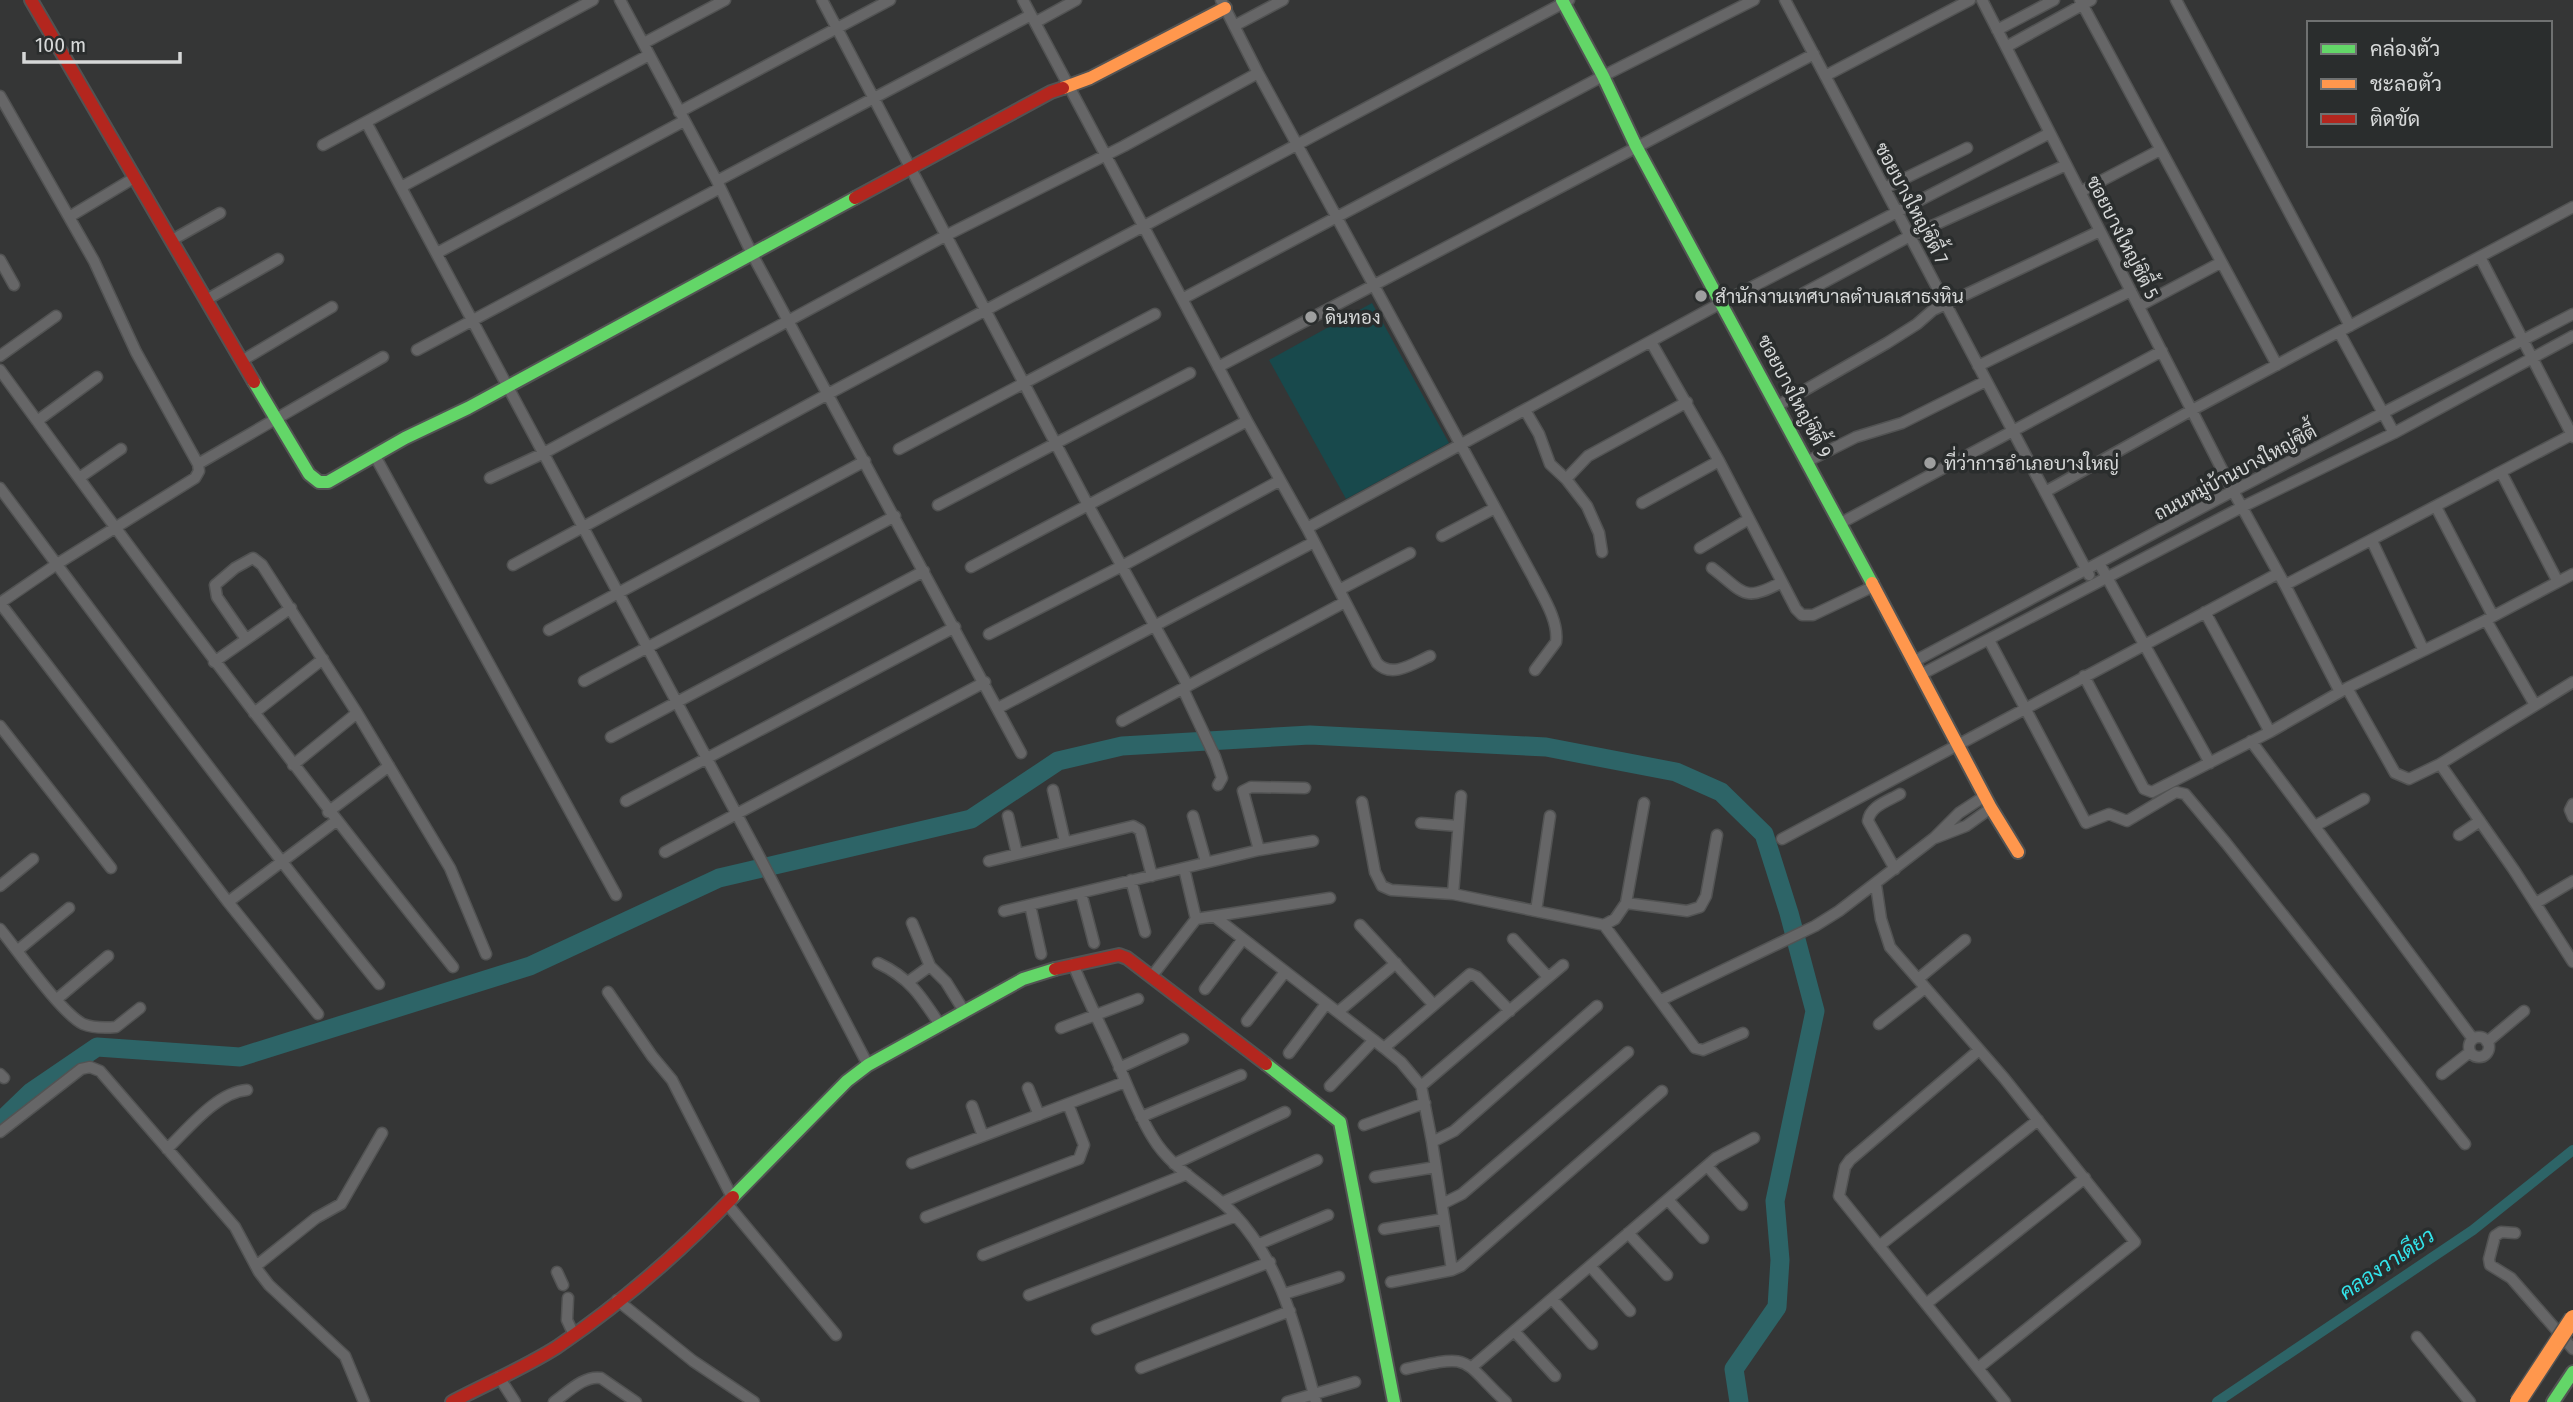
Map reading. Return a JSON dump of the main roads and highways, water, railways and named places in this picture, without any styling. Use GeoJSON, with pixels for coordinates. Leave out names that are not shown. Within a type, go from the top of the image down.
{"type":"FeatureCollection","features":[{"type":"Feature","properties":{"kind":"main road"},"geometry":{"type":"LineString","coordinates":[[31,0],[276,420],[309,474],[319,482],[328,482],[405,438],[508,386],[910,168],[1069,84],[1090,78],[1223,4]]}},
{"type":"Feature","properties":{"kind":"main road","name":"ซอยบางใหญ่ซิตี้ 9"},"geometry":{"type":"LineString","coordinates":[[1565,1],[1636,146],[1988,802],[2018,852]]}},
{"type":"Feature","properties":{"kind":"main road"},"geometry":{"type":"LineString","coordinates":[[452,1402],[575,1335],[694,1237],[847,1081],[868,1065],[1023,979],[1073,964],[1119,955],[1152,976],[1340,1122],[1394,1402]]}},
{"type":"Feature","properties":{"kind":"main road"},"geometry":{"type":"LineString","coordinates":[[2518,1402],[2573,1318]]}},
{"type":"Feature","properties":{"kind":"main road"},"geometry":{"type":"LineString","coordinates":[[2553,1402],[2573,1372]]}},
{"type":"Feature","properties":{"kind":"waterway"},"geometry":{"type":"LineString","coordinates":[[0,1122],[31,1092],[97,1047],[240,1057],[530,966],[719,878],[971,819],[1058,761],[1122,746],[1310,735],[1546,747],[1676,772],[1721,792],[1764,834],[1789,913],[1815,1011],[1775,1201],[1780,1260],[1777,1307],[1734,1369],[1739,1402]]}},
{"type":"Feature","properties":{"kind":"waterway","name":"คลองวาเดียว"},"geometry":{"type":"LineString","coordinates":[[2217,1402],[2473,1230],[2573,1150]]}},
{"type":"Feature","properties":{"kind":"place","name":"สำนักงานเทศบาลตำบลเสาธงหิน"},"geometry":{"type":"Point","coordinates":[1701,296]}},
{"type":"Feature","properties":{"kind":"place","name":"ดินทอง"},"geometry":{"type":"Point","coordinates":[1311,317]}},
{"type":"Feature","properties":{"kind":"place","name":"ที่ว่าการอำเภอบางใหญ่"},"geometry":{"type":"Point","coordinates":[1930,463]}}]}
